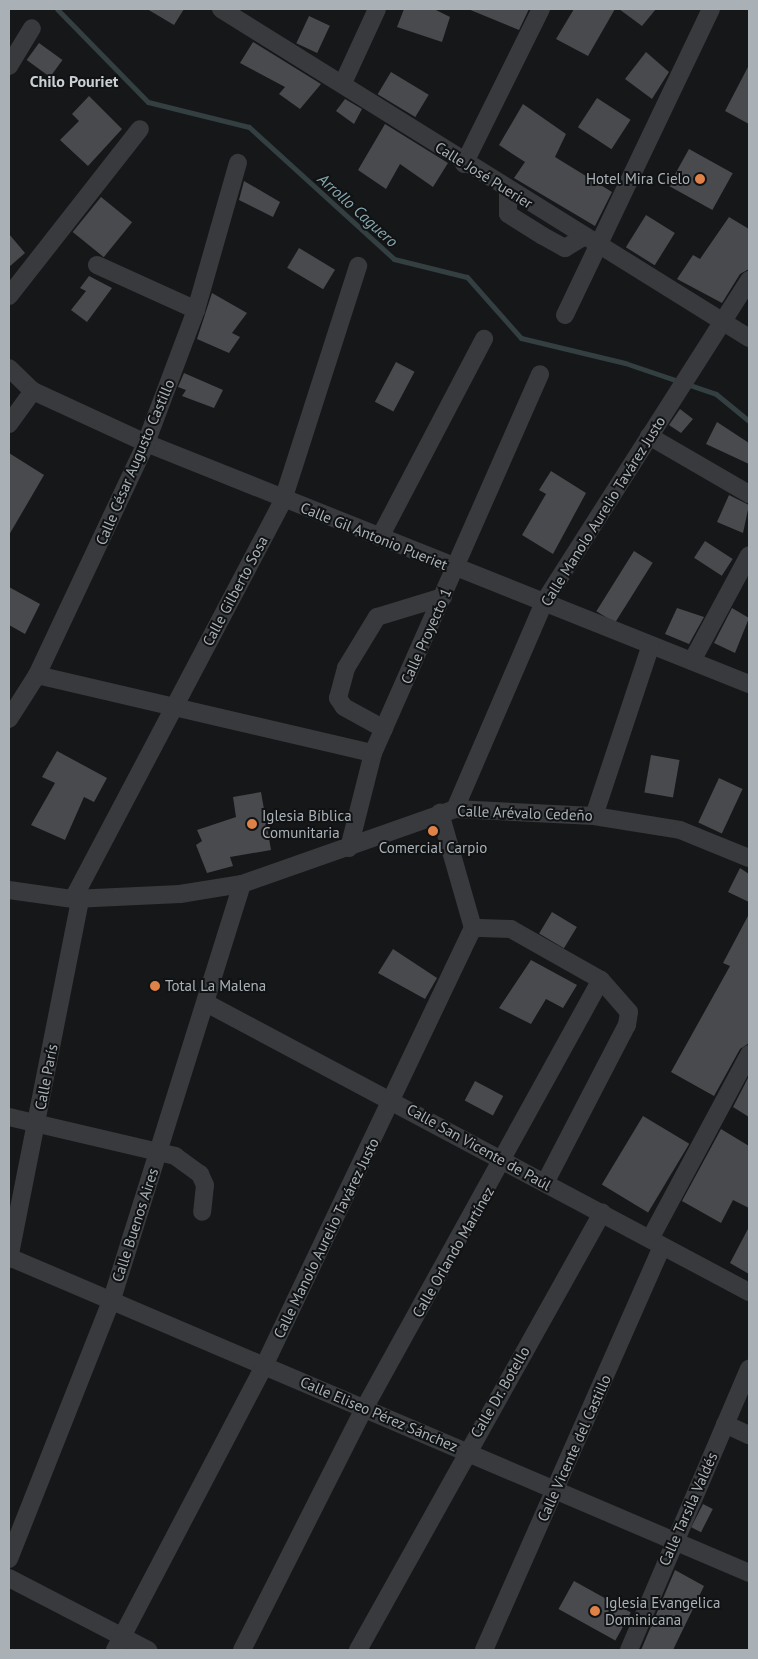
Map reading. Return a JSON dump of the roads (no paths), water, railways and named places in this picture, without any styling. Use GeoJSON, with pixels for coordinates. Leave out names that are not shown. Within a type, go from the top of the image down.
{"type":"FeatureCollection","features":[{"type":"Feature","properties":{"kind":"street","name":"Calle José Puerier"},"geometry":{"type":"LineString","coordinates":[[221,9],[343,83],[464,164],[726,321],[749,338]]}},
{"type":"Feature","properties":{"kind":"street"},"geometry":{"type":"LineString","coordinates":[[343,83],[377,9]]}},
{"type":"Feature","properties":{"kind":"street"},"geometry":{"type":"LineString","coordinates":[[464,164],[541,9]]}},
{"type":"Feature","properties":{"kind":"street"},"geometry":{"type":"LineString","coordinates":[[565,315],[592,240],[711,9]]}},
{"type":"Feature","properties":{"kind":"street"},"geometry":{"type":"LineString","coordinates":[[9,66],[32,28]]}},
{"type":"Feature","properties":{"kind":"street"},"geometry":{"type":"LineString","coordinates":[[9,296],[140,130]]}},
{"type":"Feature","properties":{"kind":"street","name":"Calle César Augusto Castillo"},"geometry":{"type":"LineString","coordinates":[[9,719],[37,675],[146,443],[196,310],[238,163]]}},
{"type":"Feature","properties":{"kind":"street"},"geometry":{"type":"LineString","coordinates":[[97,265],[196,310]]}},
{"type":"Feature","properties":{"kind":"street","name":"Calle Gilberto Sosa"},"geometry":{"type":"LineString","coordinates":[[77,897],[172,704],[227,612],[282,500],[358,266]]}},
{"type":"Feature","properties":{"kind":"street","name":"Calle Manolo Aurelio Tavárez Justo"},"geometry":{"type":"LineString","coordinates":[[447,811],[544,602],[649,436],[726,321],[749,280]]}},
{"type":"Feature","properties":{"kind":"street"},"geometry":{"type":"LineString","coordinates":[[380,537],[484,339]]}},
{"type":"Feature","properties":{"kind":"street","name":"Calle Gil Antonio Pueriet"},"geometry":{"type":"LineString","coordinates":[[9,368],[33,391],[146,443],[282,500],[380,537],[749,684]]}},
{"type":"Feature","properties":{"kind":"street","name":"Calle Proyecto 1"},"geometry":{"type":"LineString","coordinates":[[349,848],[373,752],[456,568],[540,374]]}},
{"type":"Feature","properties":{"kind":"street"},"geometry":{"type":"LineString","coordinates":[[9,424],[33,391]]}},
{"type":"Feature","properties":{"kind":"street"},"geometry":{"type":"LineString","coordinates":[[649,436],[749,494]]}},
{"type":"Feature","properties":{"kind":"street"},"geometry":{"type":"LineString","coordinates":[[692,661],[749,556]]}},
{"type":"Feature","properties":{"kind":"street"},"geometry":{"type":"LineString","coordinates":[[384,729],[344,707],[338,698],[346,668],[377,617],[443,597]]}},
{"type":"Feature","properties":{"kind":"street"},"geometry":{"type":"LineString","coordinates":[[594,816],[651,645]]}},
{"type":"Feature","properties":{"kind":"street"},"geometry":{"type":"LineString","coordinates":[[37,675],[172,704],[373,752]]}},
{"type":"Feature","properties":{"kind":"street"},"geometry":{"type":"LineString","coordinates":[[447,811],[473,928],[511,929],[601,980],[629,1012],[627,1026],[545,1183]]}},
{"type":"Feature","properties":{"kind":"street","name":"Calle Arévalo Cedeño"},"geometry":{"type":"LineString","coordinates":[[9,890],[77,897],[180,894],[242,884],[349,848],[394,827],[447,811],[594,816],[680,830],[749,858]]}},
{"type":"Feature","properties":{"kind":"street","name":"Calle Buenos Aires"},"geometry":{"type":"LineString","coordinates":[[9,1559],[112,1299],[208,1004],[242,884]]}},
{"type":"Feature","properties":{"kind":"street","name":"Calle París"},"geometry":{"type":"LineString","coordinates":[[9,1258],[37,1124],[77,897]]}},
{"type":"Feature","properties":{"kind":"street","name":"Calle Manolo Aurelio Tavárez Justo"},"geometry":{"type":"LineString","coordinates":[[118,1644],[264,1366],[393,1100],[473,928]]}},
{"type":"Feature","properties":{"kind":"street","name":"Calle Orlando Martínez"},"geometry":{"type":"LineString","coordinates":[[242,1650],[365,1407],[505,1161],[601,980]]}},
{"type":"Feature","properties":{"kind":"street","name":"Calle San Vicente de Paúl"},"geometry":{"type":"LineString","coordinates":[[208,1004],[393,1100],[749,1292]]}},
{"type":"Feature","properties":{"kind":"street","name":"Calle Vicente del Castillo"},"geometry":{"type":"LineString","coordinates":[[484,1650],[557,1488],[656,1242],[749,1054]]}},
{"type":"Feature","properties":{"kind":"street"},"geometry":{"type":"LineString","coordinates":[[9,1117],[159,1150],[200,1174],[205,1185],[202,1212]]}},
{"type":"Feature","properties":{"kind":"street","name":"Calle Dr. Botello"},"geometry":{"type":"LineString","coordinates":[[358,1650],[466,1451],[602,1213]]}},
{"type":"Feature","properties":{"kind":"street","name":"Calle Eliseo Pérez Sánchez"},"geometry":{"type":"LineString","coordinates":[[9,1258],[112,1299],[264,1366],[557,1488],[749,1573]]}},
{"type":"Feature","properties":{"kind":"street","name":"Calle Tarsila Valdés"},"geometry":{"type":"LineString","coordinates":[[629,1650],[673,1540],[749,1369]]}},
{"type":"Feature","properties":{"kind":"street"},"geometry":{"type":"LineString","coordinates":[[725,1424],[749,1435]]}},
{"type":"Feature","properties":{"kind":"street"},"geometry":{"type":"LineString","coordinates":[[9,1578],[118,1644],[148,1650]]}},
{"type":"Feature","properties":{"kind":"waterway","name":"Arrollo Caguero"},"geometry":{"type":"LineString","coordinates":[[57,9],[148,102],[249,127],[394,259],[467,277],[521,338],[625,363],[716,394],[749,421]]}},
{"type":"Feature","properties":{"kind":"place","name":"Hotel Mira Cielo"},"geometry":{"type":"Point","coordinates":[700,179]}},
{"type":"Feature","properties":{"kind":"place","name":"Iglesia Bíblica Comunitaria"},"geometry":{"type":"Point","coordinates":[252,824]}},
{"type":"Feature","properties":{"kind":"place","name":"Comercial Carpio"},"geometry":{"type":"Point","coordinates":[433,831]}},
{"type":"Feature","properties":{"kind":"place","name":"Total La Malena"},"geometry":{"type":"Point","coordinates":[155,986]}},
{"type":"Feature","properties":{"kind":"place","name":"Iglesia Evangelica Dominicana"},"geometry":{"type":"Point","coordinates":[595,1611]}},
{"type":"Feature","properties":{"kind":"district","name":"Chilo Pouriet"},"geometry":{"type":"Point","coordinates":[74,81]}}]}
